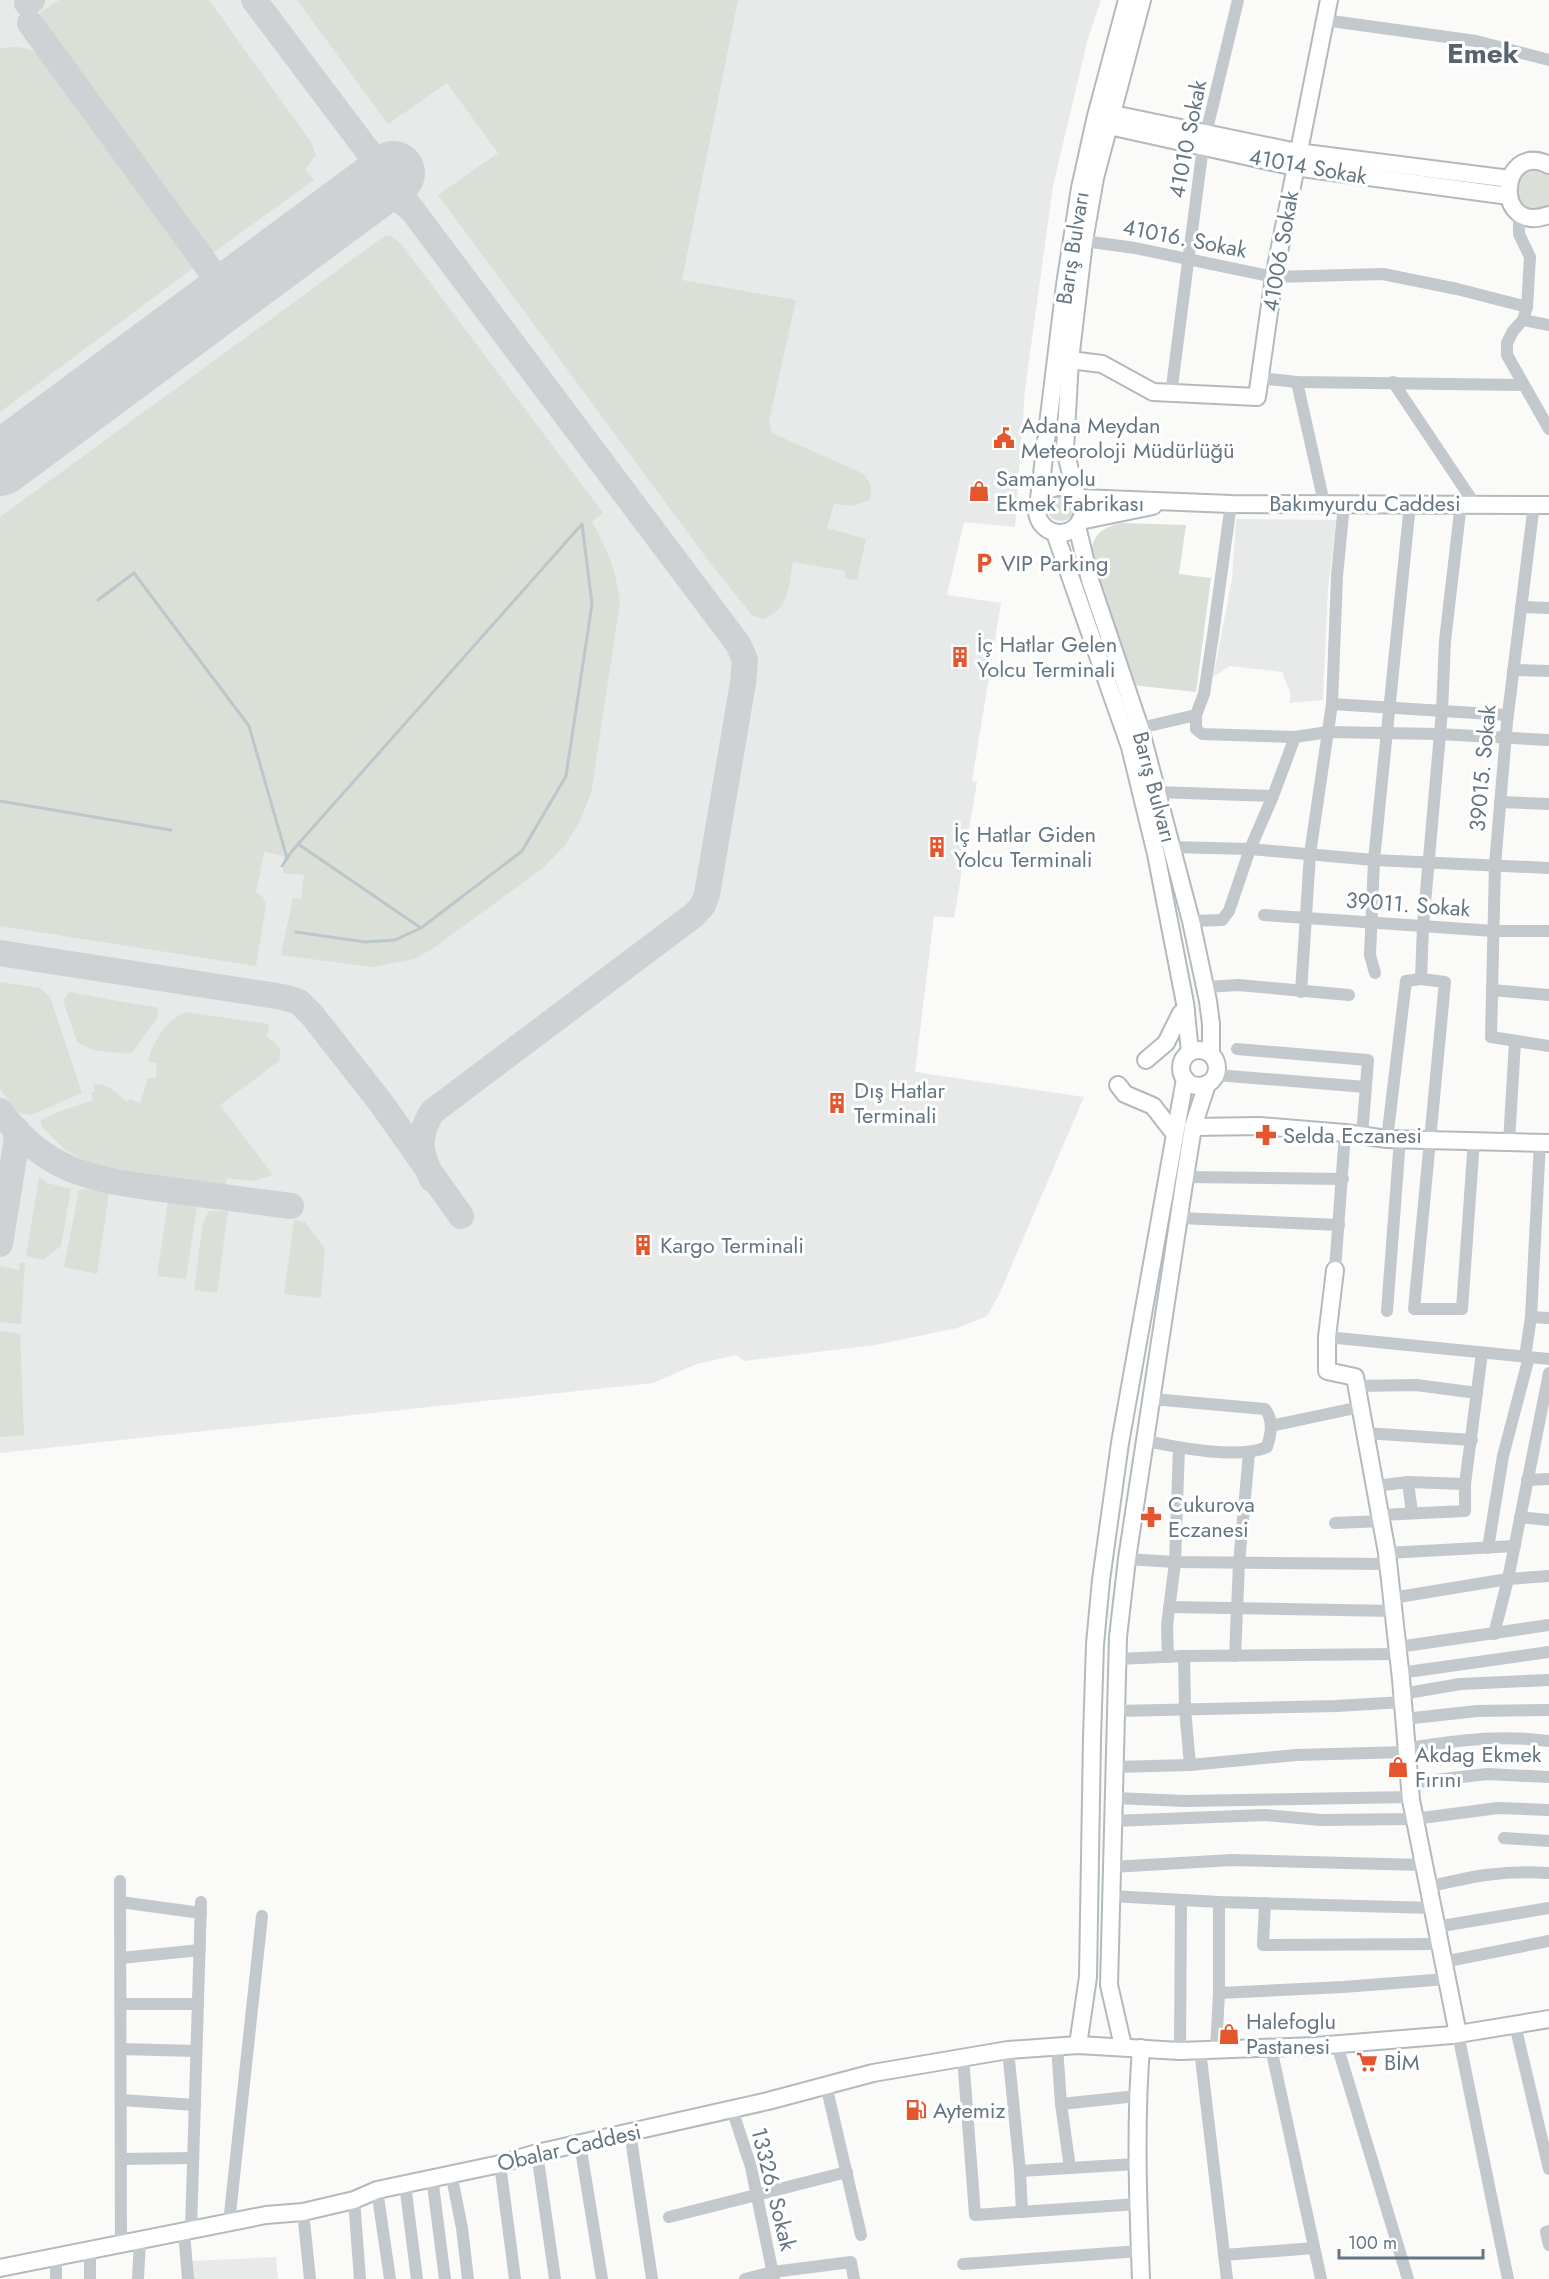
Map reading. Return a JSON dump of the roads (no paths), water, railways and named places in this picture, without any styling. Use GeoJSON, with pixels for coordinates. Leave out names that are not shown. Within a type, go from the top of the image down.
{"type":"FeatureCollection","features":[{"type":"Feature","properties":{"kind":"main road","name":"Barış Bulvarı"},"geometry":{"type":"LineString","coordinates":[[1127,0],[1084,242],[1072,285],[1039,500],[1036,507],[1037,518],[1043,527],[1055,533],[1130,747],[1156,854],[1186,1010],[1190,1052]]}},
{"type":"Feature","properties":{"kind":"main road","name":"Barış Bulvarı"},"geometry":{"type":"LineString","coordinates":[[1142,0],[1107,119],[1080,188],[1072,285],[1065,449],[1077,495],[1083,506],[1079,524],[1090,580],[1140,728],[1191,921],[1206,987],[1211,1024],[1211,1054]]}},
{"type":"Feature","properties":{"kind":"main road","name":"41006 Sokak"},"geometry":{"type":"LineString","coordinates":[[1171,394],[1257,397],[1274,277],[1329,0]]}},
{"type":"Feature","properties":{"kind":"main road","name":"41014 Sokak"},"geometry":{"type":"LineString","coordinates":[[1107,119],[1296,160],[1509,187]]}},
{"type":"Feature","properties":{"kind":"main road"},"geometry":{"type":"LineString","coordinates":[[1549,165],[1533,161],[1524,164],[1515,169],[1509,187],[1510,202],[1519,212],[1535,218],[1549,215]]}},
{"type":"Feature","properties":{"kind":"main road"},"geometry":{"type":"LineString","coordinates":[[1070,360],[1102,364],[1153,392],[1171,394]]}},
{"type":"Feature","properties":{"kind":"main road"},"geometry":{"type":"LineString","coordinates":[[1039,500],[1043,494],[1055,487],[1062,487],[1077,495]]}},
{"type":"Feature","properties":{"kind":"main road","name":"Bakımyurdu Caddesi"},"geometry":{"type":"LineString","coordinates":[[1077,495],[1231,504],[1542,504]]}},
{"type":"Feature","properties":{"kind":"main road","name":"Bakımyurdu Caddesi"},"geometry":{"type":"LineString","coordinates":[[1079,524],[1180,500]]}},
{"type":"Feature","properties":{"kind":"main road"},"geometry":{"type":"LineString","coordinates":[[1055,533],[1068,532],[1079,524]]}},
{"type":"Feature","properties":{"kind":"main road"},"geometry":{"type":"LineString","coordinates":[[1146,1060],[1166,1043],[1181,1013],[1186,1010]]}},
{"type":"Feature","properties":{"kind":"main road"},"geometry":{"type":"LineString","coordinates":[[1123,2046],[1109,1985],[1117,1659],[1127,1559],[1193,1127],[1212,1079],[1217,1064],[1211,1054],[1201,1050],[1190,1052],[1182,1064],[1185,1079],[1195,1086],[1212,1079]]}},
{"type":"Feature","properties":{"kind":"main road"},"geometry":{"type":"LineString","coordinates":[[1078,2045],[1088,1977],[1095,1644],[1101,1580],[1120,1443],[1185,1079]]}},
{"type":"Feature","properties":{"kind":"main road"},"geometry":{"type":"LineString","coordinates":[[1118,1085],[1125,1094],[1153,1106],[1174,1133]]}},
{"type":"Feature","properties":{"kind":"main road"},"geometry":{"type":"LineString","coordinates":[[1193,1127],[1260,1126],[1393,1139],[1545,1142]]}},
{"type":"Feature","properties":{"kind":"main road"},"geometry":{"type":"LineString","coordinates":[[1335,1270],[1327,1338],[1328,1371],[1354,1377],[1356,1386],[1388,1559],[1414,1818],[1458,2034]]}},
{"type":"Feature","properties":{"kind":"main road","name":"Obalar Caddesi"},"geometry":{"type":"LineString","coordinates":[[0,2268],[266,2215],[303,2212],[354,2200],[377,2190],[500,2164],[537,2153],[732,2109],[873,2073],[963,2057],[1008,2050],[1078,2045],[1180,2051],[1337,2044],[1458,2034],[1549,2019]]}},
{"type":"Feature","properties":{"kind":"main road"},"geometry":{"type":"LineString","coordinates":[[1141,2048],[1137,2096],[1136,2164],[1141,2279]]}},
{"type":"Feature","properties":{"kind":"street","name":"41010 Sokak"},"geometry":{"type":"LineString","coordinates":[[1171,394],[1205,140],[1238,0]]}},
{"type":"Feature","properties":{"kind":"street"},"geometry":{"type":"LineString","coordinates":[[1324,21],[1476,42],[1549,60]]}},
{"type":"Feature","properties":{"kind":"street"},"geometry":{"type":"LineString","coordinates":[[1519,212],[1519,234],[1530,257],[1525,314],[1507,343],[1506,355],[1549,429]]}},
{"type":"Feature","properties":{"kind":"street","name":"41016. Sokak"},"geometry":{"type":"LineString","coordinates":[[1084,242],[1135,248],[1274,277],[1383,274],[1457,289],[1549,325]]}},
{"type":"Feature","properties":{"kind":"street"},"geometry":{"type":"LineString","coordinates":[[1259,378],[1298,382],[1523,385]]}},
{"type":"Feature","properties":{"kind":"street"},"geometry":{"type":"LineString","coordinates":[[1298,382],[1324,503]]}},
{"type":"Feature","properties":{"kind":"street"},"geometry":{"type":"LineString","coordinates":[[1393,382],[1467,503],[1445,641],[1442,711],[1438,734],[1421,979]]}},
{"type":"Feature","properties":{"kind":"street"},"geometry":{"type":"LineString","coordinates":[[1231,504],[1206,682],[1196,715],[1196,729],[1202,734],[1295,737],[1328,732],[1438,734],[1549,740]]}},
{"type":"Feature","properties":{"kind":"street"},"geometry":{"type":"LineString","coordinates":[[1301,992],[1310,854],[1332,704],[1337,576],[1344,504]]}},
{"type":"Feature","properties":{"kind":"street"},"geometry":{"type":"LineString","coordinates":[[1375,973],[1370,955],[1374,860],[1410,504]]}},
{"type":"Feature","properties":{"kind":"street","name":"39015. Sokak"},"geometry":{"type":"LineString","coordinates":[[1515,1042],[1491,1037],[1495,865],[1507,715],[1521,607],[1542,504]]}},
{"type":"Feature","properties":{"kind":"street"},"geometry":{"type":"LineString","coordinates":[[1521,607],[1549,608]]}},
{"type":"Feature","properties":{"kind":"street"},"geometry":{"type":"LineString","coordinates":[[1513,670],[1549,671]]}},
{"type":"Feature","properties":{"kind":"street"},"geometry":{"type":"LineString","coordinates":[[1332,704],[1507,715]]}},
{"type":"Feature","properties":{"kind":"street"},"geometry":{"type":"LineString","coordinates":[[1140,728],[1196,715]]}},
{"type":"Feature","properties":{"kind":"street"},"geometry":{"type":"LineString","coordinates":[[1191,921],[1222,920],[1229,911],[1250,849],[1274,796],[1295,737]]}},
{"type":"Feature","properties":{"kind":"street"},"geometry":{"type":"LineString","coordinates":[[1156,792],[1274,796]]}},
{"type":"Feature","properties":{"kind":"street"},"geometry":{"type":"LineString","coordinates":[[1500,802],[1549,804]]}},
{"type":"Feature","properties":{"kind":"street"},"geometry":{"type":"LineString","coordinates":[[1171,847],[1250,849],[1374,860],[1549,868]]}},
{"type":"Feature","properties":{"kind":"street","name":"39011. Sokak"},"geometry":{"type":"LineString","coordinates":[[1264,915],[1494,931],[1549,931]]}},
{"type":"Feature","properties":{"kind":"street"},"geometry":{"type":"LineString","coordinates":[[1387,1311],[1393,1139],[1406,981],[1421,979],[1445,982],[1414,1310],[1462,1309],[1474,1140]]}},
{"type":"Feature","properties":{"kind":"street"},"geometry":{"type":"LineString","coordinates":[[1206,987],[1238,985],[1349,995]]}},
{"type":"Feature","properties":{"kind":"street"},"geometry":{"type":"LineString","coordinates":[[1492,990],[1549,995]]}},
{"type":"Feature","properties":{"kind":"street"},"geometry":{"type":"LineString","coordinates":[[1509,1142],[1515,1042],[1549,1046]]}},
{"type":"Feature","properties":{"kind":"street"},"geometry":{"type":"LineString","coordinates":[[1237,1049],[1368,1060],[1362,1136]]}},
{"type":"Feature","properties":{"kind":"street"},"geometry":{"type":"LineString","coordinates":[[1212,1079],[1365,1087]]}},
{"type":"Feature","properties":{"kind":"street"},"geometry":{"type":"LineString","coordinates":[[1335,1270],[1345,1133]]}},
{"type":"Feature","properties":{"kind":"street"},"geometry":{"type":"LineString","coordinates":[[1488,1548],[1503,1456],[1527,1357],[1545,1142]]}},
{"type":"Feature","properties":{"kind":"street"},"geometry":{"type":"LineString","coordinates":[[1185,1177],[1343,1179]]}},
{"type":"Feature","properties":{"kind":"street"},"geometry":{"type":"LineString","coordinates":[[1180,1218],[1339,1226]]}},
{"type":"Feature","properties":{"kind":"street"},"geometry":{"type":"LineString","coordinates":[[1531,1317],[1549,1318]]}},
{"type":"Feature","properties":{"kind":"street"},"geometry":{"type":"LineString","coordinates":[[1327,1338],[1549,1359]]}},
{"type":"Feature","properties":{"kind":"street"},"geometry":{"type":"LineString","coordinates":[[1335,1523],[1412,1513],[1465,1511],[1465,1484],[1482,1353]]}},
{"type":"Feature","properties":{"kind":"street"},"geometry":{"type":"LineString","coordinates":[[1494,1634],[1508,1579],[1527,1480],[1544,1419],[1549,1373]]}},
{"type":"Feature","properties":{"kind":"street"},"geometry":{"type":"LineString","coordinates":[[1356,1386],[1416,1385],[1477,1392]]}},
{"type":"Feature","properties":{"kind":"street"},"geometry":{"type":"LineString","coordinates":[[1146,1441],[1179,1448],[1249,1453],[1267,1447],[1271,1426],[1270,1416],[1265,1409],[1152,1399]]}},
{"type":"Feature","properties":{"kind":"street"},"geometry":{"type":"LineString","coordinates":[[1271,1426],[1360,1407]]}},
{"type":"Feature","properties":{"kind":"street"},"geometry":{"type":"LineString","coordinates":[[1365,1433],[1472,1440]]}},
{"type":"Feature","properties":{"kind":"street"},"geometry":{"type":"LineString","coordinates":[[1168,1657],[1167,1626],[1176,1562],[1179,1448]]}},
{"type":"Feature","properties":{"kind":"street"},"geometry":{"type":"LineString","coordinates":[[1235,1656],[1239,1563],[1249,1453]]}},
{"type":"Feature","properties":{"kind":"street"},"geometry":{"type":"LineString","coordinates":[[1527,1480],[1549,1479]]}},
{"type":"Feature","properties":{"kind":"street"},"geometry":{"type":"LineString","coordinates":[[1375,1486],[1408,1482],[1465,1484]]}},
{"type":"Feature","properties":{"kind":"street"},"geometry":{"type":"LineString","coordinates":[[1408,1482],[1412,1513]]}},
{"type":"Feature","properties":{"kind":"street"},"geometry":{"type":"LineString","coordinates":[[1520,1517],[1549,1520]]}},
{"type":"Feature","properties":{"kind":"street"},"geometry":{"type":"LineString","coordinates":[[1127,1559],[1239,1563],[1388,1559],[1515,1546]]}},
{"type":"Feature","properties":{"kind":"street"},"geometry":{"type":"LineString","coordinates":[[1170,1607],[1236,1609],[1393,1604],[1508,1579],[1549,1576]]}},
{"type":"Feature","properties":{"kind":"street"},"geometry":{"type":"LineString","coordinates":[[1117,1659],[1398,1651],[1463,1636],[1494,1634],[1549,1625]]}},
{"type":"Feature","properties":{"kind":"street"},"geometry":{"type":"LineString","coordinates":[[1400,1673],[1549,1652]]}},
{"type":"Feature","properties":{"kind":"street"},"geometry":{"type":"LineString","coordinates":[[1184,1656],[1185,1709],[1190,1765]]}},
{"type":"Feature","properties":{"kind":"street"},"geometry":{"type":"LineString","coordinates":[[1403,1705],[1460,1684],[1549,1680]]}},
{"type":"Feature","properties":{"kind":"street"},"geometry":{"type":"LineString","coordinates":[[1116,1711],[1403,1705],[1478,1711],[1549,1710]]}},
{"type":"Feature","properties":{"kind":"street"},"geometry":{"type":"LineString","coordinates":[[1115,1767],[1190,1765],[1296,1755],[1407,1750],[1475,1738],[1509,1736],[1549,1741]]}},
{"type":"Feature","properties":{"kind":"street"},"geometry":{"type":"LineString","coordinates":[[1114,1798],[1185,1801],[1410,1790],[1448,1776],[1487,1774],[1549,1777]]}},
{"type":"Feature","properties":{"kind":"street"},"geometry":{"type":"LineString","coordinates":[[1113,1821],[1265,1815],[1321,1820],[1414,1818],[1498,1808],[1549,1810]]}},
{"type":"Feature","properties":{"kind":"street"},"geometry":{"type":"LineString","coordinates":[[1504,1838],[1549,1841]]}},
{"type":"Feature","properties":{"kind":"street"},"geometry":{"type":"LineString","coordinates":[[1112,1867],[1232,1860],[1424,1865]]}},
{"type":"Feature","properties":{"kind":"street"},"geometry":{"type":"LineString","coordinates":[[1428,1887],[1486,1874],[1515,1871],[1549,1873]]}},
{"type":"Feature","properties":{"kind":"street"},"geometry":{"type":"LineString","coordinates":[[120,1881],[121,2244]]}},
{"type":"Feature","properties":{"kind":"street"},"geometry":{"type":"LineString","coordinates":[[1111,1896],[1265,1904],[1432,1908]]}},
{"type":"Feature","properties":{"kind":"street"},"geometry":{"type":"LineString","coordinates":[[1180,2051],[1181,1900]]}},
{"type":"Feature","properties":{"kind":"street"},"geometry":{"type":"LineString","coordinates":[[120,1902],[201,1907],[193,2158],[187,2231],[188,2279]]}},
{"type":"Feature","properties":{"kind":"street"},"geometry":{"type":"LineString","coordinates":[[1219,1902],[1219,1993],[1208,2050],[1227,2279]]}},
{"type":"Feature","properties":{"kind":"street"},"geometry":{"type":"LineString","coordinates":[[1265,1904],[1263,1945],[1440,1944]]}},
{"type":"Feature","properties":{"kind":"street"},"geometry":{"type":"LineString","coordinates":[[1436,1927],[1549,1908]]}},
{"type":"Feature","properties":{"kind":"street"},"geometry":{"type":"LineString","coordinates":[[229,2223],[262,1916]]}},
{"type":"Feature","properties":{"kind":"street"},"geometry":{"type":"LineString","coordinates":[[1443,1962],[1549,1941]]}},
{"type":"Feature","properties":{"kind":"street"},"geometry":{"type":"LineString","coordinates":[[121,1958],[200,1950]]}},
{"type":"Feature","properties":{"kind":"street"},"geometry":{"type":"LineString","coordinates":[[1219,1993],[1447,1979]]}},
{"type":"Feature","properties":{"kind":"street"},"geometry":{"type":"LineString","coordinates":[[121,2004],[198,2004]]}},
{"type":"Feature","properties":{"kind":"street"},"geometry":{"type":"LineString","coordinates":[[1515,2025],[1549,2169]]}},
{"type":"Feature","properties":{"kind":"street"},"geometry":{"type":"LineString","coordinates":[[1458,2034],[1508,2279]]}},
{"type":"Feature","properties":{"kind":"street"},"geometry":{"type":"LineString","coordinates":[[1337,2044],[1408,2279]]}},
{"type":"Feature","properties":{"kind":"street"},"geometry":{"type":"LineString","coordinates":[[1057,2046],[1061,2104],[1070,2168]]}},
{"type":"Feature","properties":{"kind":"street"},"geometry":{"type":"LineString","coordinates":[[1270,2048],[1321,2279]]}},
{"type":"Feature","properties":{"kind":"street"},"geometry":{"type":"LineString","coordinates":[[121,2049],[196,2051]]}},
{"type":"Feature","properties":{"kind":"street"},"geometry":{"type":"LineString","coordinates":[[1008,2050],[1022,2212]]}},
{"type":"Feature","properties":{"kind":"street"},"geometry":{"type":"LineString","coordinates":[[963,2057],[975,2215],[1138,2204]]}},
{"type":"Feature","properties":{"kind":"street"},"geometry":{"type":"LineString","coordinates":[[826,2085],[861,2235]]}},
{"type":"Feature","properties":{"kind":"street"},"geometry":{"type":"LineString","coordinates":[[1061,2104],[1137,2096]]}},
{"type":"Feature","properties":{"kind":"street"},"geometry":{"type":"LineString","coordinates":[[121,2100],[195,2105]]}},
{"type":"Feature","properties":{"kind":"street","name":"13326. Sokak"},"geometry":{"type":"LineString","coordinates":[[732,2109],[751,2167],[773,2275]]}},
{"type":"Feature","properties":{"kind":"street"},"geometry":{"type":"LineString","coordinates":[[630,2132],[652,2279]]}},
{"type":"Feature","properties":{"kind":"street"},"geometry":{"type":"LineString","coordinates":[[580,2144],[602,2279]]}},
{"type":"Feature","properties":{"kind":"street"},"geometry":{"type":"LineString","coordinates":[[537,2153],[555,2279]]}},
{"type":"Feature","properties":{"kind":"street"},"geometry":{"type":"LineString","coordinates":[[121,2159],[193,2158]]}},
{"type":"Feature","properties":{"kind":"street"},"geometry":{"type":"LineString","coordinates":[[500,2164],[514,2279]]}},
{"type":"Feature","properties":{"kind":"street"},"geometry":{"type":"LineString","coordinates":[[1020,2171],[1136,2164]]}},
{"type":"Feature","properties":{"kind":"street"},"geometry":{"type":"LineString","coordinates":[[669,2217],[847,2172]]}},
{"type":"Feature","properties":{"kind":"street"},"geometry":{"type":"LineString","coordinates":[[451,2173],[462,2228],[468,2279]]}},
{"type":"Feature","properties":{"kind":"street"},"geometry":{"type":"LineString","coordinates":[[432,2177],[445,2279]]}},
{"type":"Feature","properties":{"kind":"street"},"geometry":{"type":"LineString","coordinates":[[405,2184],[417,2279]]}},
{"type":"Feature","properties":{"kind":"street"},"geometry":{"type":"LineString","coordinates":[[377,2190],[390,2279]]}},
{"type":"Feature","properties":{"kind":"street"},"geometry":{"type":"LineString","coordinates":[[354,2200],[360,2279]]}},
{"type":"Feature","properties":{"kind":"street"},"geometry":{"type":"LineString","coordinates":[[303,2212],[309,2279]]}},
{"type":"Feature","properties":{"kind":"street"},"geometry":{"type":"LineString","coordinates":[[1549,2231],[1546,2232],[1549,2245]]}},
{"type":"Feature","properties":{"kind":"street"},"geometry":{"type":"LineString","coordinates":[[138,2279],[140,2240]]}},
{"type":"Feature","properties":{"kind":"street"},"geometry":{"type":"LineString","coordinates":[[1224,2255],[1314,2248]]}},
{"type":"Feature","properties":{"kind":"street"},"geometry":{"type":"LineString","coordinates":[[90,2250],[90,2279]]}},
{"type":"Feature","properties":{"kind":"street"},"geometry":{"type":"LineString","coordinates":[[963,2264],[1140,2251]]}},
{"type":"Feature","properties":{"kind":"street"},"geometry":{"type":"LineString","coordinates":[[56,2256],[56,2279]]}},
{"type":"Feature","properties":{"kind":"street"},"geometry":{"type":"LineString","coordinates":[[745,2279],[851,2262],[854,2279]]}},
{"type":"Feature","properties":{"kind":"waterway"},"geometry":{"type":"LineString","coordinates":[[282,866],[292,851],[582,524],[592,604],[566,776],[522,851],[421,928]]}},
{"type":"Feature","properties":{"kind":"waterway"},"geometry":{"type":"LineString","coordinates":[[98,600],[134,573],[249,726],[287,858]]}},
{"type":"Feature","properties":{"kind":"waterway"},"geometry":{"type":"LineString","coordinates":[[0,801],[171,830]]}},
{"type":"Feature","properties":{"kind":"waterway"},"geometry":{"type":"LineString","coordinates":[[296,932],[365,942],[395,940],[421,928],[298,844]]}},
{"type":"Feature","properties":{"kind":"place","name":"Adana Meydan Meteoroloji Müdürlüğü"},"geometry":{"type":"Point","coordinates":[1004,438]}},
{"type":"Feature","properties":{"kind":"place","name":"Samanyolu Ekmek Fabrikası"},"geometry":{"type":"Point","coordinates":[979,491]}},
{"type":"Feature","properties":{"kind":"place","name":"VIP Parking"},"geometry":{"type":"Point","coordinates":[984,563]}},
{"type":"Feature","properties":{"kind":"place","name":"İç Hatlar Gelen Yolcu Terminali"},"geometry":{"type":"Point","coordinates":[960,657]}},
{"type":"Feature","properties":{"kind":"place","name":"İç Hatlar Giden Yolcu Terminali"},"geometry":{"type":"Point","coordinates":[937,847]}},
{"type":"Feature","properties":{"kind":"place","name":"Dış Hatlar Terminali"},"geometry":{"type":"Point","coordinates":[837,1103]}},
{"type":"Feature","properties":{"kind":"place","name":"Selda Eczanesi"},"geometry":{"type":"Point","coordinates":[1266,1135]}},
{"type":"Feature","properties":{"kind":"place","name":"Kargo Terminali"},"geometry":{"type":"Point","coordinates":[643,1245]}},
{"type":"Feature","properties":{"kind":"place","name":"Cukurova Eczanesi"},"geometry":{"type":"Point","coordinates":[1151,1517]}},
{"type":"Feature","properties":{"kind":"place","name":"Akdag Ekmek Fırını"},"geometry":{"type":"Point","coordinates":[1398,1767]}},
{"type":"Feature","properties":{"kind":"place","name":"Halefoglu Pastanesi"},"geometry":{"type":"Point","coordinates":[1229,2034]}},
{"type":"Feature","properties":{"kind":"place","name":"BİM"},"geometry":{"type":"Point","coordinates":[1367,2062]}},
{"type":"Feature","properties":{"kind":"place","name":"Aytemiz"},"geometry":{"type":"Point","coordinates":[916,2110]}},
{"type":"Feature","properties":{"kind":"district","name":"Emek"},"geometry":{"type":"Point","coordinates":[1483,53]}}]}
